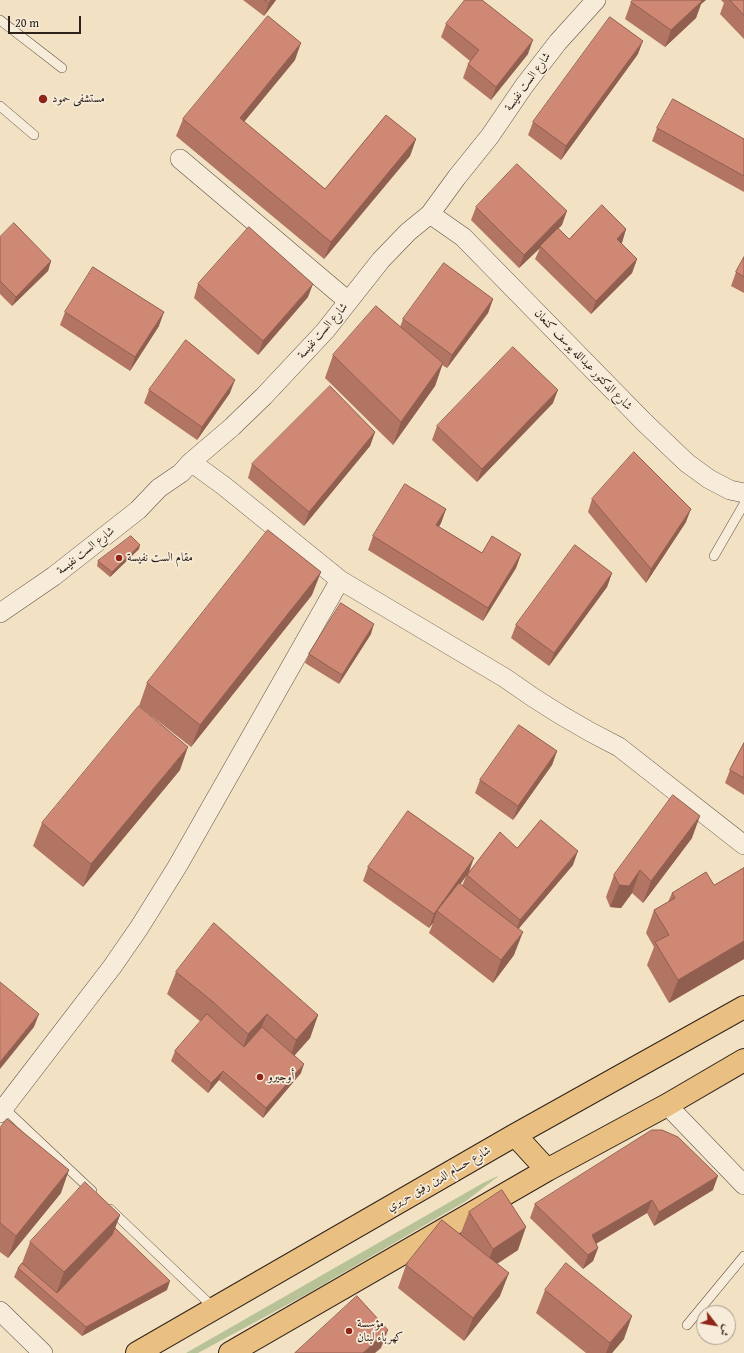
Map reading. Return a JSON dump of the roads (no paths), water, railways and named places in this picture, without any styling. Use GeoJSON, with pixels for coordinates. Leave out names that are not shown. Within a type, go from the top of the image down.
{"type":"FeatureCollection","features":[{"type":"Feature","properties":{"kind":"main road","name":"شارع حسام الدين رفيق حريري"},"geometry":{"type":"LineString","coordinates":[[136,1353],[515,1135],[744,1007]]}},
{"type":"Feature","properties":{"kind":"main road"},"geometry":{"type":"LineString","coordinates":[[230,1353],[547,1170],[667,1105],[744,1060]]}},
{"type":"Feature","properties":{"kind":"main road"},"geometry":{"type":"LineString","coordinates":[[515,1135],[547,1170]]}},
{"type":"Feature","properties":{"kind":"street","name":"شارع الست نفيسة"},"geometry":{"type":"LineString","coordinates":[[0,613],[54,576],[138,510],[159,488],[180,473],[190,462],[232,427],[264,396],[325,331],[381,260],[408,232],[430,214],[490,136],[524,86],[558,42],[596,0]]}},
{"type":"Feature","properties":{"kind":"street"},"geometry":{"type":"LineString","coordinates":[[180,159],[348,301]]}},
{"type":"Feature","properties":{"kind":"street","name":"شارع الدكتور عبدالله يوسف كنعان"},"geometry":{"type":"LineString","coordinates":[[430,214],[463,237],[644,422],[687,463],[709,479],[730,490],[744,493]]}},
{"type":"Feature","properties":{"kind":"street"},"geometry":{"type":"LineString","coordinates":[[190,462],[224,486],[340,580],[505,678],[528,694],[597,736],[619,747],[744,845]]}},
{"type":"Feature","properties":{"kind":"street"},"geometry":{"type":"LineString","coordinates":[[2,1110],[112,967],[139,928],[180,861],[340,580]]}},
{"type":"Feature","properties":{"kind":"street"},"geometry":{"type":"LineString","coordinates":[[667,1105],[744,1185]]}},
{"type":"Feature","properties":{"kind":"street"},"geometry":{"type":"LineString","coordinates":[[0,1311],[43,1353]]}},
{"type":"Feature","properties":{"kind":"lane"},"geometry":{"type":"LineString","coordinates":[[0,20],[62,68]]}},
{"type":"Feature","properties":{"kind":"lane"},"geometry":{"type":"LineString","coordinates":[[0,106],[34,135]]}},
{"type":"Feature","properties":{"kind":"lane"},"geometry":{"type":"LineString","coordinates":[[714,556],[744,504]]}},
{"type":"Feature","properties":{"kind":"lane"},"geometry":{"type":"LineString","coordinates":[[2,1110],[214,1308]]}},
{"type":"Feature","properties":{"kind":"lane"},"geometry":{"type":"LineString","coordinates":[[687,1325],[744,1256]]}},
{"type":"Feature","properties":{"kind":"place","name":"مستشفى حمود"},"geometry":{"type":"Point","coordinates":[43,99]}},
{"type":"Feature","properties":{"kind":"place","name":"مقام الست نفيسة"},"geometry":{"type":"Point","coordinates":[119,558]}},
{"type":"Feature","properties":{"kind":"place","name":"أوجيرو"},"geometry":{"type":"Point","coordinates":[260,1077]}},
{"type":"Feature","properties":{"kind":"place","name":"مؤسسة كهرباء لبنان"},"geometry":{"type":"Point","coordinates":[349,1331]}}]}
